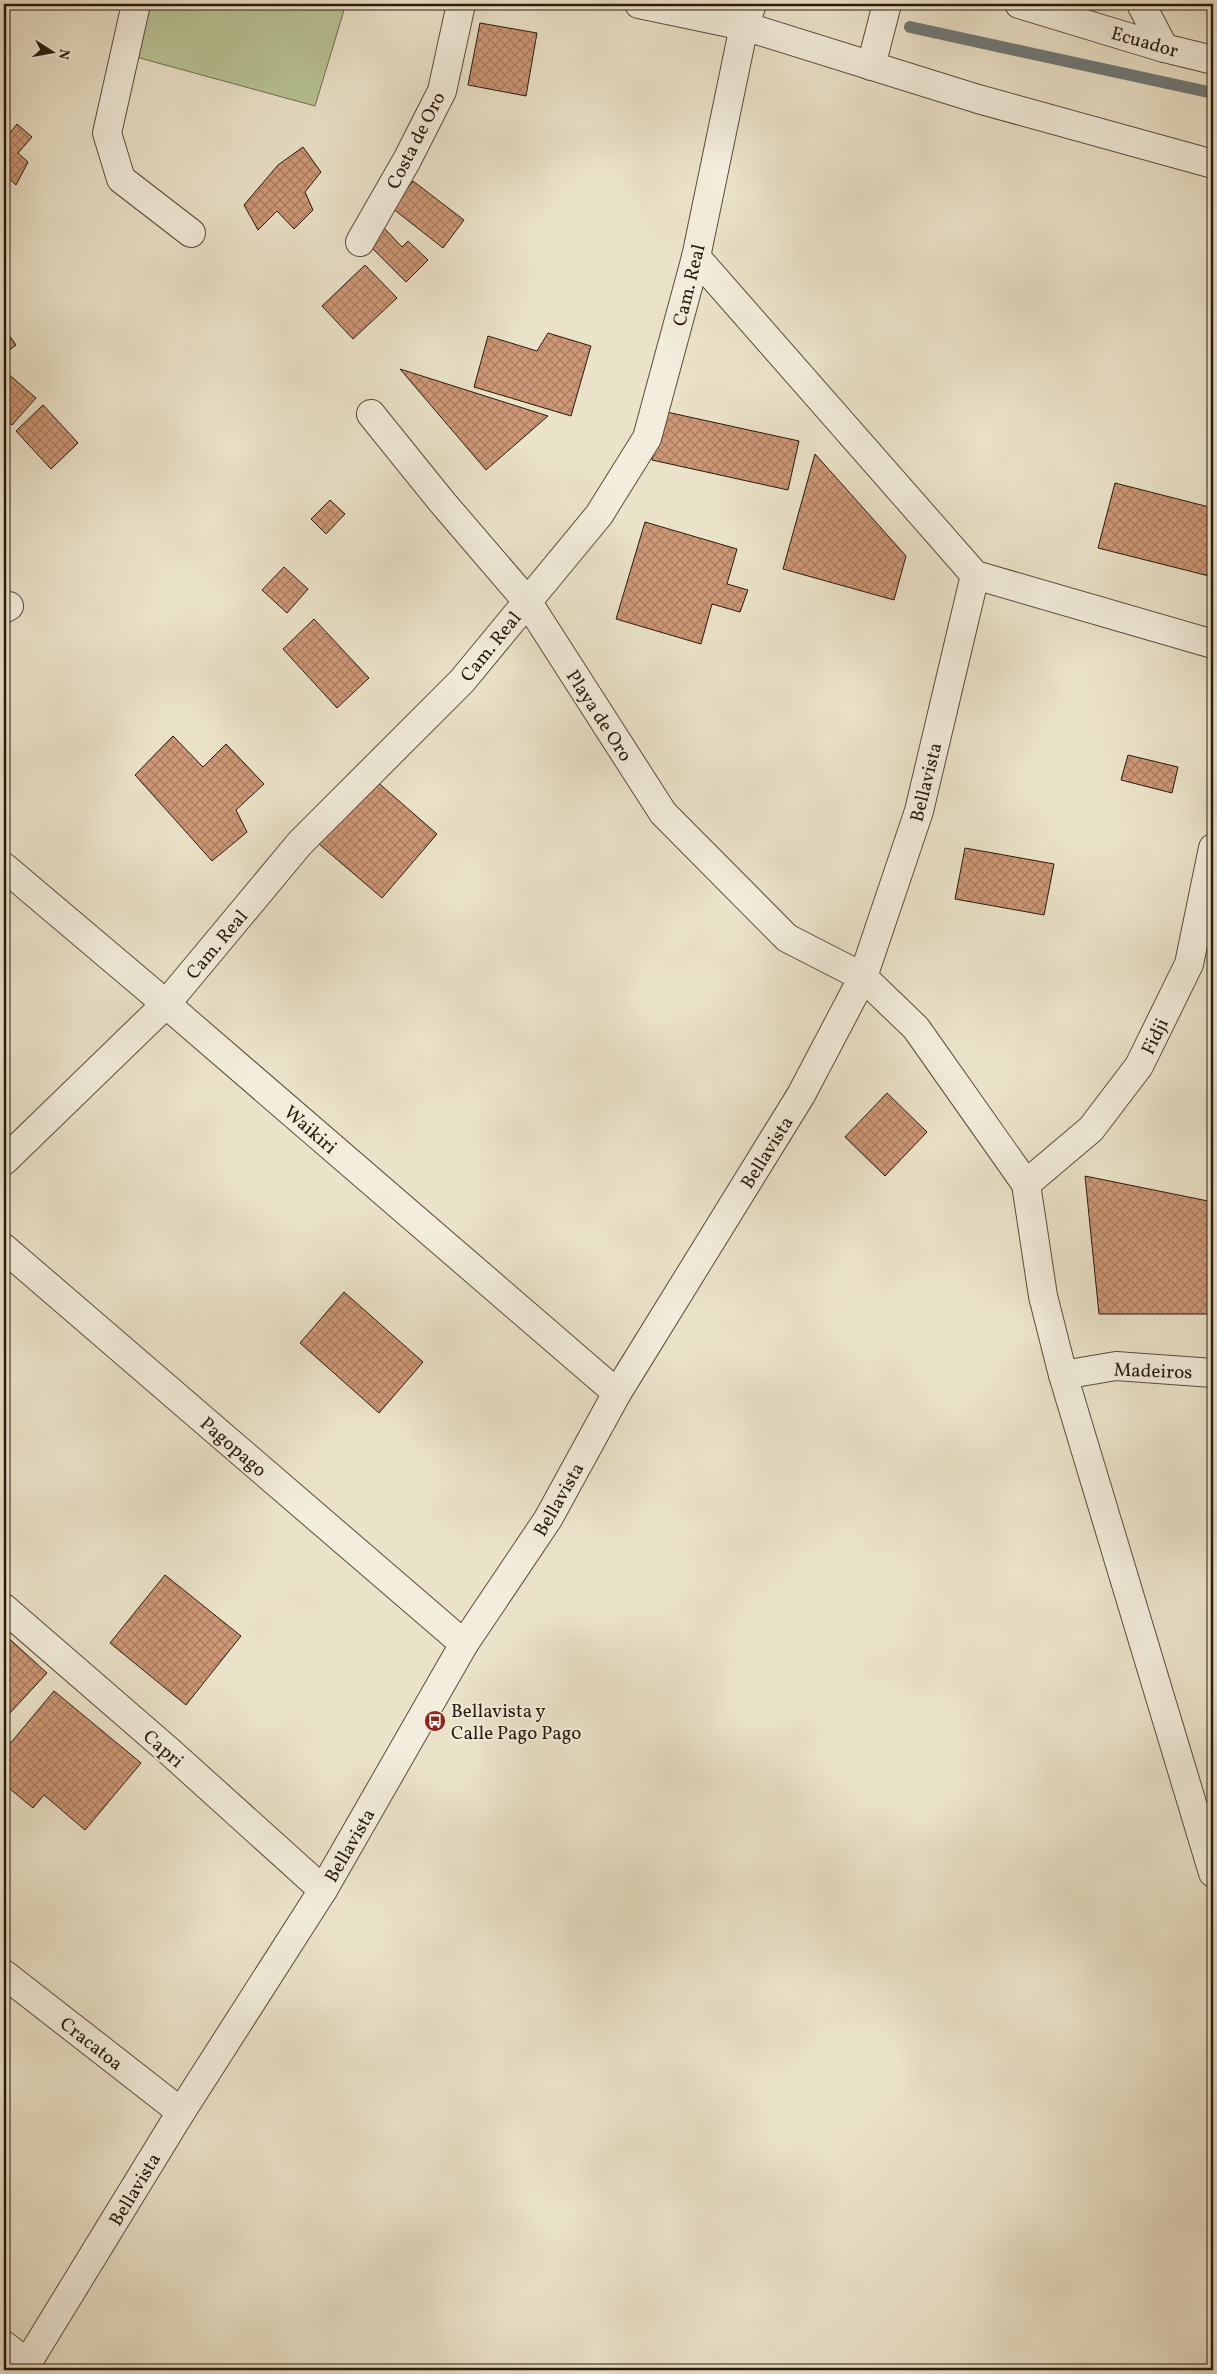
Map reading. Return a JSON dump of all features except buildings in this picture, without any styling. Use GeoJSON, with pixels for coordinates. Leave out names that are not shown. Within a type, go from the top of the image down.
{"type":"FeatureCollection","features":[{"type":"Feature","properties":{"kind":"street"},"geometry":{"type":"LineString","coordinates":[[136,4],[107,133],[121,179],[191,234]]}},
{"type":"Feature","properties":{"kind":"street","name":"Costa de Oro"},"geometry":{"type":"LineString","coordinates":[[360,242],[407,160],[442,91],[461,4]]}},
{"type":"Feature","properties":{"kind":"street"},"geometry":{"type":"LineString","coordinates":[[639,4],[748,15],[871,66],[978,99],[1213,164]]}},
{"type":"Feature","properties":{"kind":"street"},"geometry":{"type":"LineString","coordinates":[[871,66],[887,4]]}},
{"type":"Feature","properties":{"kind":"street","name":"Ecuador"},"geometry":{"type":"LineString","coordinates":[[1019,4],[1164,48],[1213,60]]}},
{"type":"Feature","properties":{"kind":"street"},"geometry":{"type":"LineString","coordinates":[[1140,4],[1164,48]]}},
{"type":"Feature","properties":{"kind":"street","name":"Cam. Real"},"geometry":{"type":"LineString","coordinates":[[4,1161],[166,1004],[300,843],[462,681],[599,515],[647,438],[696,257],[748,15]]}},
{"type":"Feature","properties":{"kind":"street"},"geometry":{"type":"LineString","coordinates":[[696,257],[975,575],[1213,644]]}},
{"type":"Feature","properties":{"kind":"street","name":"Playa de Oro"},"geometry":{"type":"LineString","coordinates":[[371,414],[442,502],[527,601],[663,814],[787,938],[863,977],[916,1028],[1026,1184]]}},
{"type":"Feature","properties":{"kind":"street","name":"Bellavista"},"geometry":{"type":"LineString","coordinates":[[25,2367],[181,2112],[323,1890],[464,1644],[548,1519],[617,1393],[802,1095],[863,977],[919,811],[975,575]]}},
{"type":"Feature","properties":{"kind":"street","name":"Fidji"},"geometry":{"type":"LineString","coordinates":[[1026,1184],[1091,1129],[1139,1066],[1189,964],[1213,848]]}},
{"type":"Feature","properties":{"kind":"street","name":"Waikiri"},"geometry":{"type":"LineString","coordinates":[[4,867],[166,1004],[617,1393]]}},
{"type":"Feature","properties":{"kind":"street"},"geometry":{"type":"LineString","coordinates":[[1026,1184],[1043,1296],[1063,1374],[1213,1873]]}},
{"type":"Feature","properties":{"kind":"street","name":"Pagopago"},"geometry":{"type":"LineString","coordinates":[[4,1248],[464,1644]]}},
{"type":"Feature","properties":{"kind":"street","name":"Madeiros"},"geometry":{"type":"LineString","coordinates":[[1063,1374],[1116,1366],[1213,1373]]}},
{"type":"Feature","properties":{"kind":"street","name":"Capri"},"geometry":{"type":"LineString","coordinates":[[4,1608],[169,1751],[323,1890]]}},
{"type":"Feature","properties":{"kind":"street","name":"Cracatoa"},"geometry":{"type":"LineString","coordinates":[[4,1974],[181,2112]]}},
{"type":"Feature","properties":{"kind":"street"},"geometry":{"type":"LineString","coordinates":[[4,2345],[25,2367]]}},
{"type":"Feature","properties":{"kind":"green space"},"geometry":{"type":"Polygon","coordinates":[[[151,4],[332,4],[345,7],[315,106],[136,57],[151,4]]]}},
{"type":"Feature","properties":{"kind":"waterway"},"geometry":{"type":"LineString","coordinates":[[910,27],[1213,93]]}},
{"type":"Feature","properties":{"kind":"place","name":"Bellavista y Calle Pago Pago"},"geometry":{"type":"Point","coordinates":[435,1721]}}]}
